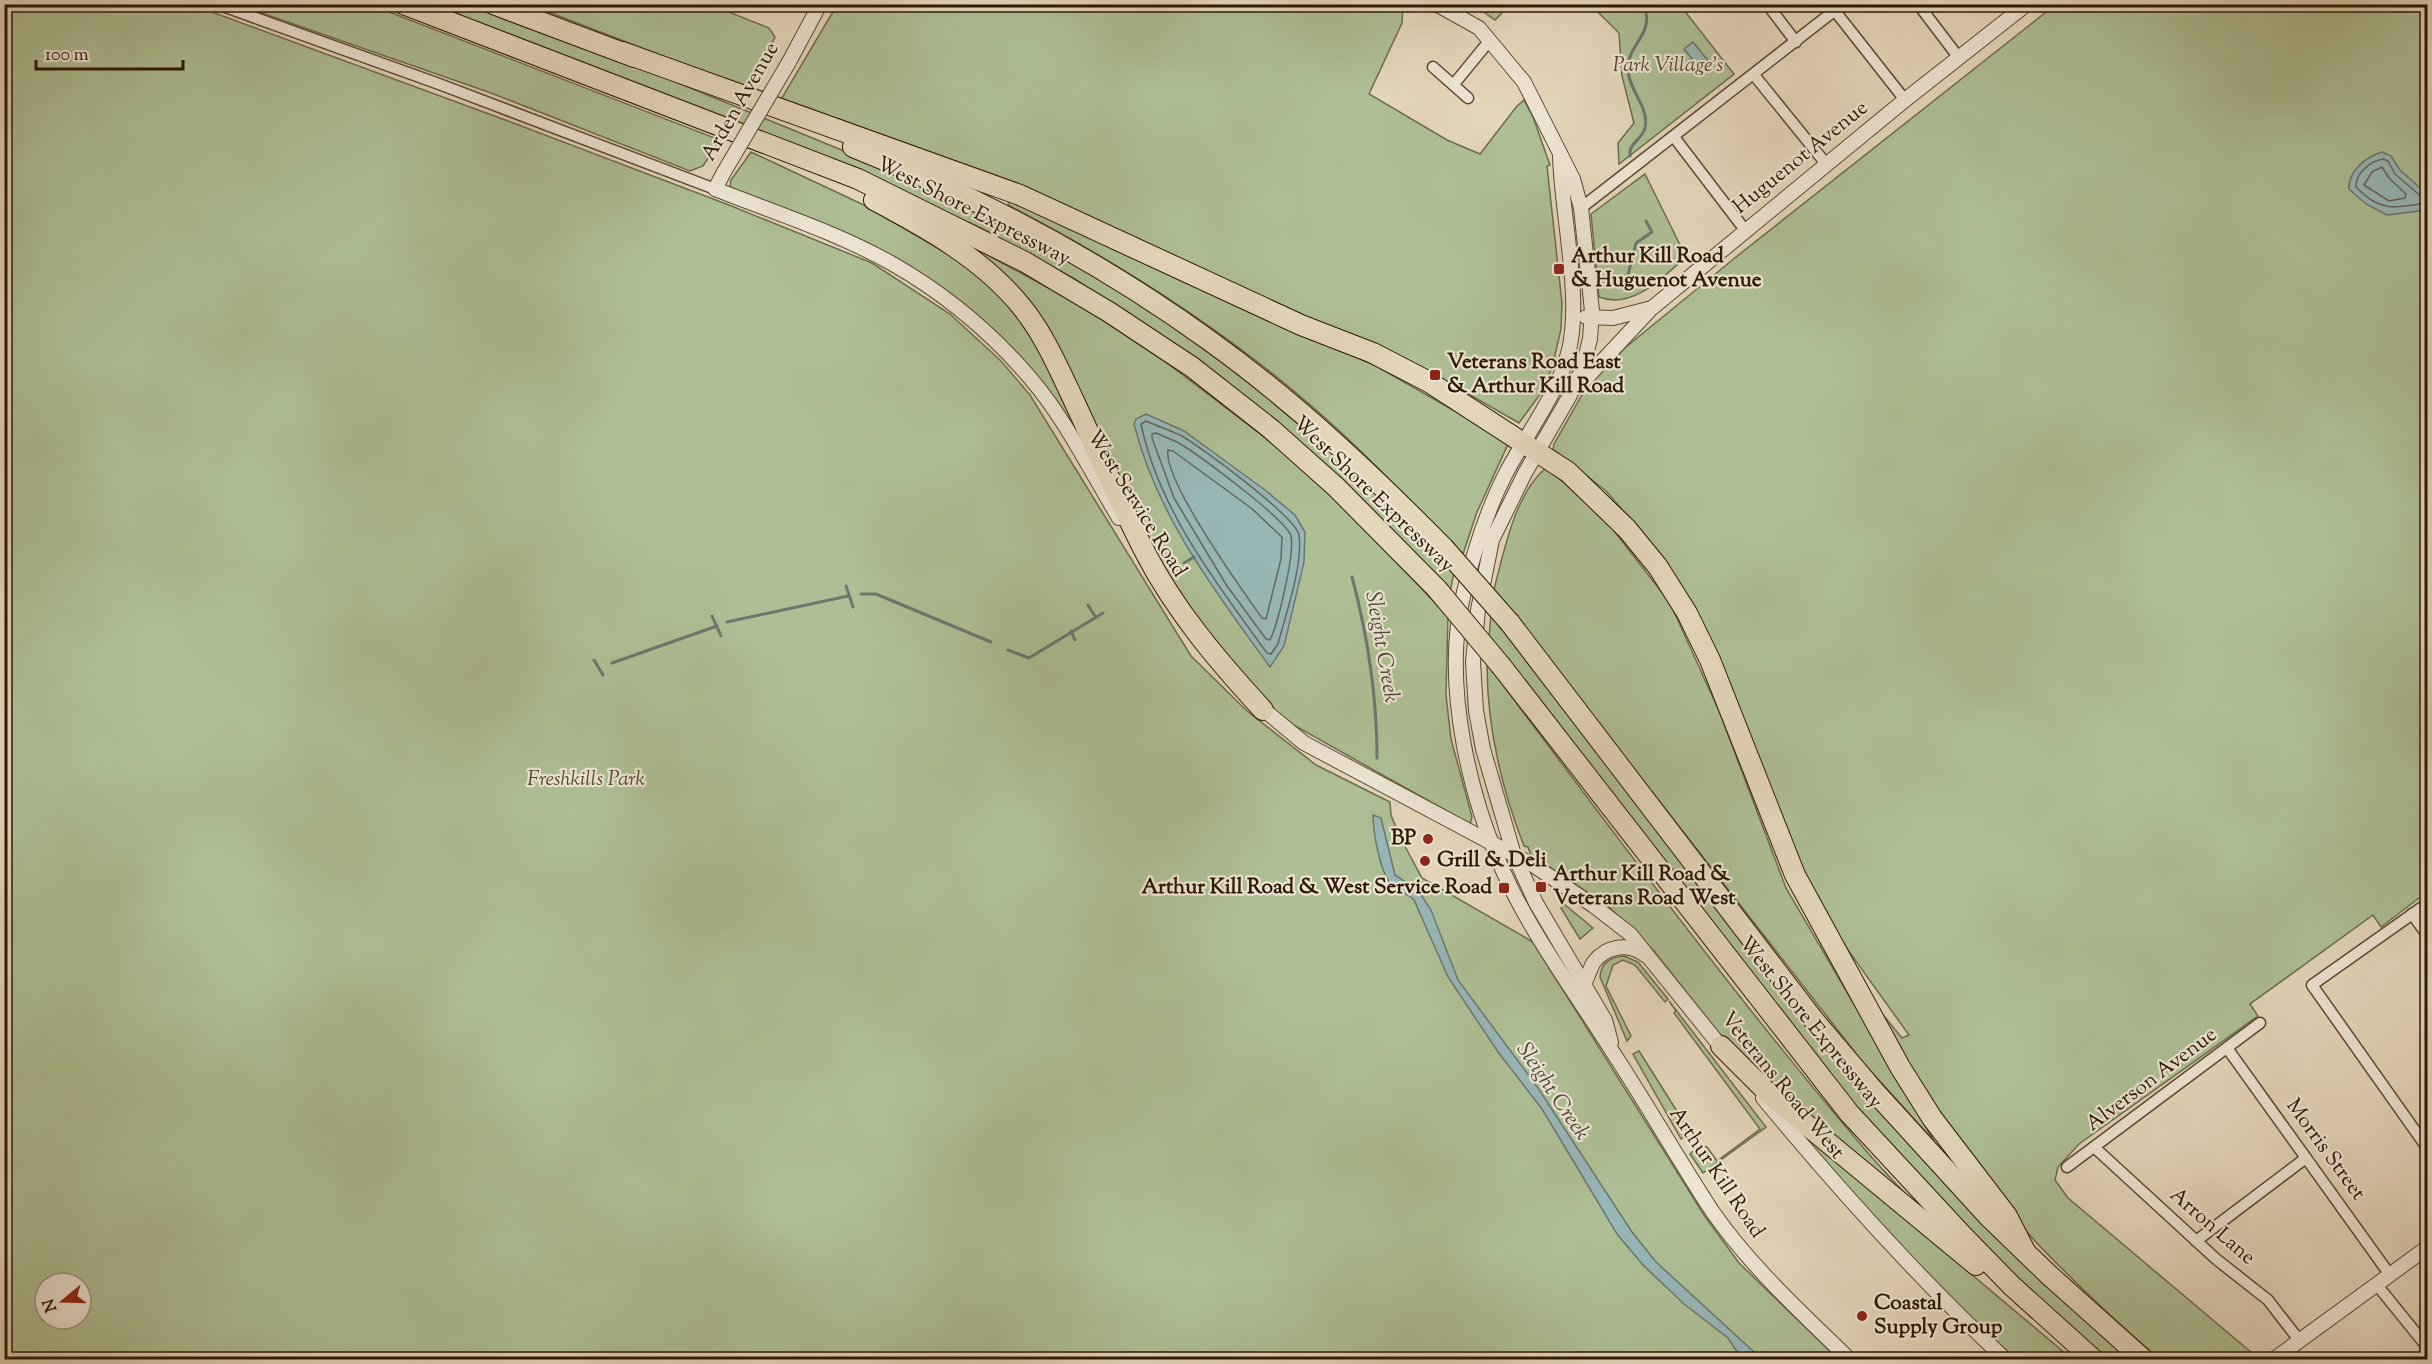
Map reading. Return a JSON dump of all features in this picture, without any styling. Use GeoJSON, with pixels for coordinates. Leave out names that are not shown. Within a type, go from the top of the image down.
{"type":"FeatureCollection","features":[{"type":"Feature","properties":{"kind":"highway","name":"West Shore Expressway"},"geometry":{"type":"LineString","coordinates":[[403,4],[867,184],[1025,262],[1109,312],[1192,367],[1271,429],[1336,487],[1437,590],[1502,668],[1849,1113],[1989,1262],[2092,1359]]}},
{"type":"Feature","properties":{"kind":"highway","name":"West Shore Expressway"},"geometry":{"type":"LineString","coordinates":[[493,4],[622,52],[953,191],[1038,234],[1124,285],[1210,341],[1287,401],[1357,461],[1444,548],[1510,622],[1813,1019],[1929,1153],[2026,1253],[2144,1359]]}},
{"type":"Feature","properties":{"kind":"highway"},"geometry":{"type":"LineString","coordinates":[[622,52],[1020,195],[1301,325],[1372,353],[1429,382],[1568,472],[1606,507],[1658,567],[1687,613],[1710,660],[1795,875],[1812,908],[1900,1067],[1932,1118],[2007,1216],[2026,1253]]}},
{"type":"Feature","properties":{"kind":"highway"},"geometry":{"type":"LineString","coordinates":[[714,126],[813,169],[885,206],[962,251],[996,279],[1022,306],[1042,337],[1146,555],[1176,605],[1204,644],[1263,710]]}},
{"type":"Feature","properties":{"kind":"highway"},"geometry":{"type":"LineString","coordinates":[[1720,1046],[1768,1094],[2092,1359]]}},
{"type":"Feature","properties":{"kind":"street"},"geometry":{"type":"LineString","coordinates":[[217,4],[460,92],[715,189]]}},
{"type":"Feature","properties":{"kind":"street","name":"Arden Avenue"},"geometry":{"type":"LineString","coordinates":[[715,189],[820,4]]}},
{"type":"Feature","properties":{"kind":"street"},"geometry":{"type":"LineString","coordinates":[[1436,4],[1467,19],[1490,40],[1532,94],[1560,155],[1574,179],[1581,208],[1592,318],[1583,367],[1569,397]]}},
{"type":"Feature","properties":{"kind":"street"},"geometry":{"type":"LineString","coordinates":[[1767,4],[1796,42]]}},
{"type":"Feature","properties":{"kind":"street"},"geometry":{"type":"LineString","coordinates":[[1918,4],[1959,58]]}},
{"type":"Feature","properties":{"kind":"street","name":"Huguenot Avenue"},"geometry":{"type":"LineString","coordinates":[[1572,314],[1592,318],[1629,315],[1652,308],[1905,100],[2027,4]]}},
{"type":"Feature","properties":{"kind":"street"},"geometry":{"type":"LineString","coordinates":[[1581,208],[1839,8],[1905,100]]}},
{"type":"Feature","properties":{"kind":"street"},"geometry":{"type":"LineString","coordinates":[[1454,84],[1490,40]]}},
{"type":"Feature","properties":{"kind":"street"},"geometry":{"type":"LineString","coordinates":[[1433,66],[1468,98]]}},
{"type":"Feature","properties":{"kind":"street"},"geometry":{"type":"LineString","coordinates":[[1754,75],[1827,165]]}},
{"type":"Feature","properties":{"kind":"street"},"geometry":{"type":"LineString","coordinates":[[1674,137],[1745,230]]}},
{"type":"Feature","properties":{"kind":"street"},"geometry":{"type":"LineString","coordinates":[[1530,447],[1561,375],[1569,347],[1572,314],[1560,155]]}},
{"type":"Feature","properties":{"kind":"street","name":"West Service Road"},"geometry":{"type":"LineString","coordinates":[[715,189],[833,236],[890,263],[941,295],[991,337],[1038,390],[1181,617],[1210,655],[1263,710],[1304,742],[1345,767],[1514,855]]}},
{"type":"Feature","properties":{"kind":"street"},"geometry":{"type":"LineString","coordinates":[[1530,447],[1569,397],[1652,308]]}},
{"type":"Feature","properties":{"kind":"street","name":"Arthur Kill Road"},"geometry":{"type":"LineString","coordinates":[[1530,447],[1502,483],[1476,546],[1463,595],[1457,638],[1456,679],[1461,728],[1470,773],[1493,844],[1512,889],[1681,1164],[1732,1240],[1762,1274],[1850,1359]]}},
{"type":"Feature","properties":{"kind":"street","name":"Arthur Kill Road"},"geometry":{"type":"LineString","coordinates":[[1530,447],[1492,540],[1478,610],[1473,662],[1476,711],[1483,749],[1514,855],[1536,903],[1605,1020],[1611,1050]]}},
{"type":"Feature","properties":{"kind":"street","name":"Veterans Road West"},"geometry":{"type":"LineString","coordinates":[[1514,855],[1554,878],[1630,934],[1661,969],[1720,1046],[1879,1232],[1930,1287],[2007,1359]]}},
{"type":"Feature","properties":{"kind":"street"},"geometry":{"type":"LineString","coordinates":[[2427,903],[2312,985],[2427,1149]]}},
{"type":"Feature","properties":{"kind":"street"},"geometry":{"type":"LineString","coordinates":[[2412,914],[2427,936]]}},
{"type":"Feature","properties":{"kind":"street"},"geometry":{"type":"LineString","coordinates":[[1584,984],[1593,963],[1606,951],[1622,946],[1640,951],[1661,969]]}},
{"type":"Feature","properties":{"kind":"street","name":"Alverson Avenue"},"geometry":{"type":"LineString","coordinates":[[2067,1167],[2260,1023]]}},
{"type":"Feature","properties":{"kind":"street","name":"Morris Street"},"geometry":{"type":"LineString","coordinates":[[2228,1048],[2390,1275]]}},
{"type":"Feature","properties":{"kind":"street","name":"Arron Lane"},"geometry":{"type":"LineString","coordinates":[[2094,1147],[2196,1241],[2268,1300],[2299,1340]]}},
{"type":"Feature","properties":{"kind":"street"},"geometry":{"type":"LineString","coordinates":[[2196,1241],[2306,1158]]}},
{"type":"Feature","properties":{"kind":"street"},"geometry":{"type":"LineString","coordinates":[[2273,1359],[2427,1247]]}},
{"type":"Feature","properties":{"kind":"street"},"geometry":{"type":"LineString","coordinates":[[2377,1285],[2427,1348]]}},
{"type":"Feature","properties":{"kind":"green space","name":"Freshkills Park"},"geometry":{"type":"Polygon","coordinates":[[[5,4],[193,5],[508,121],[729,205],[872,263],[950,314],[1001,361],[1030,395],[1191,656],[1247,711],[1316,765],[1390,802],[1391,815],[1400,837],[1422,878],[1533,942],[1704,1215],[1739,1263],[1838,1359],[5,1360],[5,4]]]}},
{"type":"Feature","properties":{"kind":"green space"},"geometry":{"type":"Polygon","coordinates":[[[239,5],[371,5],[720,140],[703,166],[690,171],[491,93],[239,5]]]}},
{"type":"Feature","properties":{"kind":"green space"},"geometry":{"type":"Polygon","coordinates":[[[417,5],[469,5],[627,62],[910,178],[991,215],[1175,324],[1272,397],[1357,470],[1454,573],[1450,592],[1342,480],[1260,408],[1075,279],[981,228],[898,191],[417,5]]]}},
{"type":"Feature","properties":{"kind":"green space"},"geometry":{"type":"Polygon","coordinates":[[[530,5],[711,5],[769,28],[775,37],[749,89],[530,5]]]}},
{"type":"Feature","properties":{"kind":"green space"},"geometry":{"type":"Polygon","coordinates":[[[837,5],[1403,5],[1402,23],[1369,94],[1447,140],[1480,154],[1524,100],[1533,117],[1550,165],[1547,166],[1562,303],[1561,329],[1552,368],[1541,393],[1519,423],[1430,372],[964,167],[862,128],[780,101],[837,5]]]}},
{"type":"Feature","properties":{"kind":"green space"},"geometry":{"type":"Polygon","coordinates":[[[1474,5],[1510,5],[1495,20],[1474,5]]]}},
{"type":"Feature","properties":{"kind":"green space","name":"Park Village's"},"geometry":{"type":"Polygon","coordinates":[[[1591,5],[1680,5],[1734,74],[1619,164],[1618,143],[1634,123],[1622,76],[1619,33],[1591,5]]]}},
{"type":"Feature","properties":{"kind":"green space"},"geometry":{"type":"Polygon","coordinates":[[[2055,5],[2427,5],[2427,892],[2381,927],[2373,915],[2250,1004],[2258,1016],[2079,1144],[2058,1167],[2055,1180],[2068,1198],[2252,1353],[2238,1359],[2159,1359],[2044,1251],[2017,1222],[1967,1160],[1927,1100],[1880,1011],[1902,1038],[1909,1035],[1817,907],[1685,594],[1651,543],[1606,491],[1553,449],[1587,386],[1626,347],[1736,257],[2055,5]]]}},
{"type":"Feature","properties":{"kind":"green space"},"geometry":{"type":"Polygon","coordinates":[[[751,152],[866,206],[970,267],[1019,311],[1102,474],[1005,343],[950,293],[902,262],[736,192],[730,186],[731,180],[751,152]]]}},
{"type":"Feature","properties":{"kind":"green space"},"geometry":{"type":"Polygon","coordinates":[[[1645,174],[1686,257],[1657,282],[1635,296],[1611,300],[1599,297],[1591,214],[1645,174]]]}},
{"type":"Feature","properties":{"kind":"green space"},"geometry":{"type":"Polygon","coordinates":[[[1009,201],[1376,366],[1509,442],[1477,512],[1463,554],[1347,438],[1269,371],[1185,310],[1098,255],[1008,205],[1009,201]]]}},
{"type":"Feature","properties":{"kind":"green space"},"geometry":{"type":"Polygon","coordinates":[[[967,244],[1080,305],[1163,360],[1263,436],[1341,502],[1448,617],[1446,695],[1451,739],[1472,817],[1470,824],[1281,718],[1213,646],[1170,581],[1080,403],[967,244]]]}},
{"type":"Feature","properties":{"kind":"green space"},"geometry":{"type":"Polygon","coordinates":[[[1546,468],[1601,514],[1670,603],[1719,711],[1786,888],[1934,1141],[1861,1060],[1494,589],[1512,524],[1526,492],[1546,468]]]}},
{"type":"Feature","properties":{"kind":"green space"},"geometry":{"type":"Polygon","coordinates":[[[1491,615],[1790,998],[2131,1359],[2107,1359],[1999,1262],[1851,1104],[1489,637],[1491,615]]]}},
{"type":"Feature","properties":{"kind":"green space"},"geometry":{"type":"Polygon","coordinates":[[[1487,664],[1671,908],[1765,1028],[1872,1158],[1946,1236],[1771,1088],[1717,1031],[1654,951],[1608,906],[1531,855],[1528,847],[1524,846],[1502,779],[1490,711],[1487,664]]]}},
{"type":"Feature","properties":{"kind":"green space"},"geometry":{"type":"Polygon","coordinates":[[[1564,904],[1593,928],[1580,939],[1561,908],[1564,904]]]}},
{"type":"Feature","properties":{"kind":"green space"},"geometry":{"type":"Polygon","coordinates":[[[1624,956],[1638,962],[1668,999],[1665,1002],[1635,965],[1623,960],[1613,965],[1606,986],[1631,1036],[1627,1041],[1600,977],[1604,964],[1614,958],[1624,956]]]}},
{"type":"Feature","properties":{"kind":"green space"},"geometry":{"type":"Polygon","coordinates":[[[1669,1001],[1766,1127],[1703,1173],[1690,1154],[1698,1146],[1707,1147],[1717,1161],[1760,1129],[1674,1013],[1676,1011],[1669,1001]]]}},
{"type":"Feature","properties":{"kind":"green space"},"geometry":{"type":"Polygon","coordinates":[[[1639,1051],[1687,1127],[1687,1135],[1681,1139],[1633,1054],[1639,1051]]]}},
{"type":"Feature","properties":{"kind":"green space"},"geometry":{"type":"Polygon","coordinates":[[[1787,1119],[2072,1359],[2016,1359],[1912,1264],[1787,1119]]]}},
{"type":"Feature","properties":{"kind":"water"},"geometry":{"type":"Polygon","coordinates":[[[1693,42],[1710,63],[1701,70],[1684,49],[1693,42]]]}},
{"type":"Feature","properties":{"kind":"water"},"geometry":{"type":"Polygon","coordinates":[[[2382,152],[2391,156],[2400,170],[2427,194],[2427,210],[2387,215],[2366,204],[2349,189],[2351,176],[2359,166],[2370,157],[2382,152]]]}},
{"type":"Feature","properties":{"kind":"water"},"geometry":{"type":"Polygon","coordinates":[[[1146,414],[1184,431],[1265,490],[1295,515],[1305,532],[1304,562],[1284,646],[1270,667],[1190,552],[1157,490],[1134,424],[1136,419],[1146,414]]]}},
{"type":"Feature","properties":{"kind":"water"},"geometry":{"type":"Polygon","coordinates":[[[1373,815],[1381,818],[1395,875],[1418,890],[1431,910],[1458,980],[1538,1088],[1632,1232],[1656,1262],[1754,1352],[1758,1359],[1742,1359],[1728,1338],[1684,1304],[1643,1265],[1617,1234],[1542,1109],[1498,1052],[1448,977],[1414,900],[1394,888],[1389,882],[1378,853],[1373,815]]]}},
{"type":"Feature","properties":{"kind":"waterway"},"geometry":{"type":"LineString","coordinates":[[1630,156],[1631,148],[1643,132],[1646,121],[1642,106],[1631,84],[1628,69],[1631,54],[1645,28],[1646,13]]}},
{"type":"Feature","properties":{"kind":"waterway"},"geometry":{"type":"LineString","coordinates":[[1628,275],[1636,243],[1652,232],[1646,221]]}},
{"type":"Feature","properties":{"kind":"waterway"},"geometry":{"type":"LineString","coordinates":[[1184,563],[1194,557]]}},
{"type":"Feature","properties":{"kind":"waterway","name":"Sleight Creek"},"geometry":{"type":"LineString","coordinates":[[1352,577],[1363,622],[1370,667],[1377,758]]}},
{"type":"Feature","properties":{"kind":"waterway"},"geometry":{"type":"LineString","coordinates":[[846,586],[853,607]]}},
{"type":"Feature","properties":{"kind":"waterway"},"geometry":{"type":"LineString","coordinates":[[861,594],[876,594],[991,642]]}},
{"type":"Feature","properties":{"kind":"waterway"},"geometry":{"type":"LineString","coordinates":[[727,622],[848,596]]}},
{"type":"Feature","properties":{"kind":"waterway"},"geometry":{"type":"LineString","coordinates":[[1088,605],[1095,616]]}},
{"type":"Feature","properties":{"kind":"waterway"},"geometry":{"type":"LineString","coordinates":[[1008,650],[1029,658],[1103,613]]}},
{"type":"Feature","properties":{"kind":"waterway"},"geometry":{"type":"LineString","coordinates":[[712,616],[721,636]]}},
{"type":"Feature","properties":{"kind":"waterway"},"geometry":{"type":"LineString","coordinates":[[612,663],[717,626]]}},
{"type":"Feature","properties":{"kind":"waterway"},"geometry":{"type":"LineString","coordinates":[[1071,631],[1075,640]]}},
{"type":"Feature","properties":{"kind":"waterway"},"geometry":{"type":"LineString","coordinates":[[594,660],[603,675]]}},
{"type":"Feature","properties":{"kind":"place","name":"Arthur Kill Road & Huguenot Avenue"},"geometry":{"type":"Point","coordinates":[1559,269]}},
{"type":"Feature","properties":{"kind":"place","name":"Veterans Road East & Arthur Kill Road"},"geometry":{"type":"Point","coordinates":[1435,375]}},
{"type":"Feature","properties":{"kind":"place","name":"BP"},"geometry":{"type":"Point","coordinates":[1428,839]}},
{"type":"Feature","properties":{"kind":"place","name":"Grill & Deli"},"geometry":{"type":"Point","coordinates":[1425,861]}},
{"type":"Feature","properties":{"kind":"place","name":"Arthur Kill Road & Veterans Road West"},"geometry":{"type":"Point","coordinates":[1541,887]}},
{"type":"Feature","properties":{"kind":"place","name":"Arthur Kill Road & West Service Road"},"geometry":{"type":"Point","coordinates":[1504,888]}},
{"type":"Feature","properties":{"kind":"place","name":"Coastal Supply Group"},"geometry":{"type":"Point","coordinates":[1862,1316]}}]}
